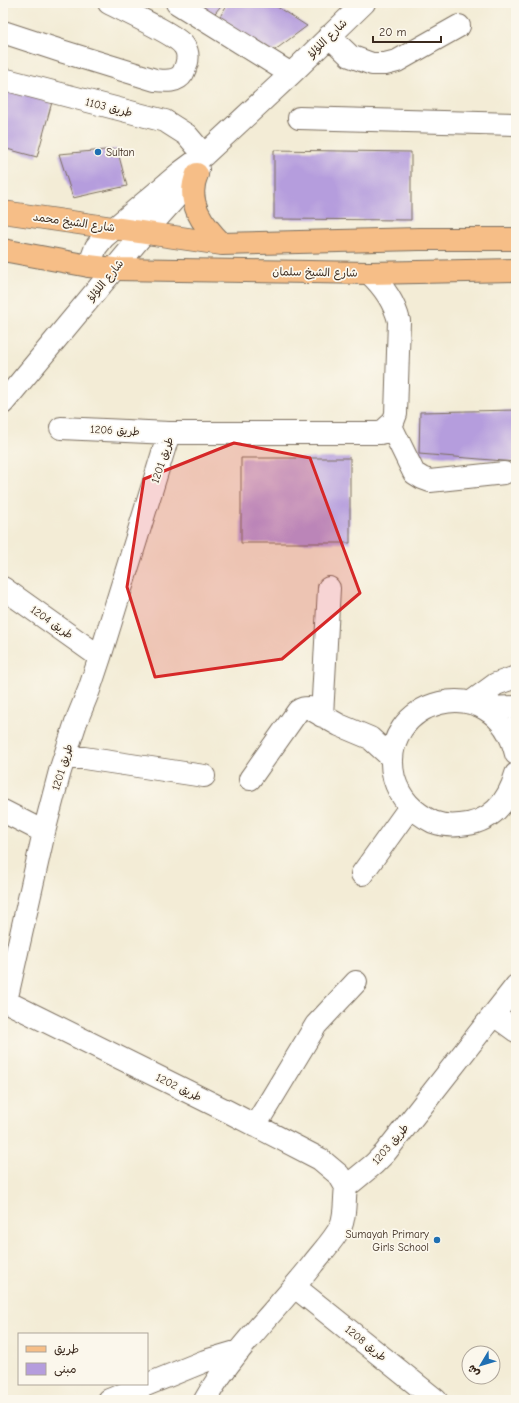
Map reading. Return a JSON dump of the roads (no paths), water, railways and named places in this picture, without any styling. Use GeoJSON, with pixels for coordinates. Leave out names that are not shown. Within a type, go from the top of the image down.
{"type":"FeatureCollection","features":[{"type":"Feature","properties":{"kind":"main road"},"geometry":{"type":"LineString","coordinates":[[200,164],[193,188],[196,208],[203,222],[222,244]]}},
{"type":"Feature","properties":{"kind":"main road","name":"شارع الشيخ محمد"},"geometry":{"type":"LineString","coordinates":[[3,212],[145,232]]}},
{"type":"Feature","properties":{"kind":"main road"},"geometry":{"type":"LineString","coordinates":[[145,232],[222,244],[419,239],[516,239]]}},
{"type":"Feature","properties":{"kind":"main road"},"geometry":{"type":"LineString","coordinates":[[3,250],[89,266],[114,269]]}},
{"type":"Feature","properties":{"kind":"main road","name":"شارع الشيخ سلمان"},"geometry":{"type":"LineString","coordinates":[[114,269],[369,273],[516,270]]}},
{"type":"Feature","properties":{"kind":"street"},"geometry":{"type":"LineString","coordinates":[[3,32],[155,80],[169,82],[182,74],[188,61],[185,47],[174,37],[109,3]]}},
{"type":"Feature","properties":{"kind":"street"},"geometry":{"type":"LineString","coordinates":[[177,3],[291,74]]}},
{"type":"Feature","properties":{"kind":"street","name":"شارع اللؤلؤ"},"geometry":{"type":"LineString","coordinates":[[3,403],[200,164],[364,3]]}},
{"type":"Feature","properties":{"kind":"street"},"geometry":{"type":"LineString","coordinates":[[329,36],[350,56],[372,64],[385,64],[397,61],[459,26]]}},
{"type":"Feature","properties":{"kind":"street","name":"طريق 1103"},"geometry":{"type":"LineString","coordinates":[[3,79],[165,121],[187,135],[200,164]]}},
{"type":"Feature","properties":{"kind":"street"},"geometry":{"type":"LineString","coordinates":[[299,118],[516,124]]}},
{"type":"Feature","properties":{"kind":"street","name":"شارع اللؤلؤ"},"geometry":{"type":"LineString","coordinates":[[89,266],[96,247],[104,236],[181,172],[200,164]]}},
{"type":"Feature","properties":{"kind":"street"},"geometry":{"type":"LineString","coordinates":[[369,273],[389,295],[395,307],[399,321],[397,408],[393,422],[390,426],[414,473],[430,481],[504,473]]}},
{"type":"Feature","properties":{"kind":"street","name":"طريق 1201"},"geometry":{"type":"LineString","coordinates":[[4,1000],[44,832],[65,758],[76,722],[100,657],[169,433],[373,434],[381,433],[390,426]]}},
{"type":"Feature","properties":{"kind":"street","name":"طريق 1206"},"geometry":{"type":"LineString","coordinates":[[61,428],[169,433]]}},
{"type":"Feature","properties":{"kind":"street","name":"طريق 1204"},"geometry":{"type":"LineString","coordinates":[[3,588],[100,657]]}},
{"type":"Feature","properties":{"kind":"street"},"geometry":{"type":"LineString","coordinates":[[322,716],[329,588]]}},
{"type":"Feature","properties":{"kind":"street"},"geometry":{"type":"LineString","coordinates":[[477,705],[496,684],[516,677]]}},
{"type":"Feature","properties":{"kind":"street"},"geometry":{"type":"LineString","coordinates":[[516,707],[477,705],[454,701],[439,703],[424,708],[412,717],[402,729],[392,758],[396,784],[410,807],[422,816],[436,823],[451,826],[466,825],[481,820],[494,812],[505,801],[512,788],[516,774]]}},
{"type":"Feature","properties":{"kind":"street"},"geometry":{"type":"LineString","coordinates":[[477,705],[496,717],[506,728],[513,742],[516,754]]}},
{"type":"Feature","properties":{"kind":"street"},"geometry":{"type":"LineString","coordinates":[[250,779],[301,709],[308,708],[370,738],[392,758]]}},
{"type":"Feature","properties":{"kind":"street"},"geometry":{"type":"LineString","coordinates":[[65,758],[84,758],[204,776]]}},
{"type":"Feature","properties":{"kind":"street"},"geometry":{"type":"LineString","coordinates":[[362,874],[410,807]]}},
{"type":"Feature","properties":{"kind":"street"},"geometry":{"type":"LineString","coordinates":[[3,811],[44,832]]}},
{"type":"Feature","properties":{"kind":"street"},"geometry":{"type":"LineString","coordinates":[[255,1126],[316,1025],[356,982]]}},
{"type":"Feature","properties":{"kind":"street","name":"طريق 1203"},"geometry":{"type":"LineString","coordinates":[[346,1187],[385,1153],[516,986]]}},
{"type":"Feature","properties":{"kind":"street","name":"طريق 1202"},"geometry":{"type":"LineString","coordinates":[[4,1000],[320,1159],[339,1175],[346,1187]]}},
{"type":"Feature","properties":{"kind":"street"},"geometry":{"type":"LineString","coordinates":[[494,1015],[516,1031]]}},
{"type":"Feature","properties":{"kind":"street"},"geometry":{"type":"LineString","coordinates":[[205,1400],[214,1384],[240,1351],[295,1287],[337,1233],[344,1216],[346,1187]]}},
{"type":"Feature","properties":{"kind":"street","name":"طريق 1208"},"geometry":{"type":"LineString","coordinates":[[295,1287],[436,1400]]}},
{"type":"Feature","properties":{"kind":"street"},"geometry":{"type":"LineString","coordinates":[[148,1384],[205,1361],[240,1351]]}},
{"type":"Feature","properties":{"kind":"street"},"geometry":{"type":"LineString","coordinates":[[109,1400],[146,1385]]}},
{"type":"Feature","properties":{"kind":"place","name":"Sultan"},"geometry":{"type":"Point","coordinates":[98,152]}},
{"type":"Feature","properties":{"kind":"place","name":"Sumayah Primary Girls School"},"geometry":{"type":"Point","coordinates":[437,1240]}}]}
